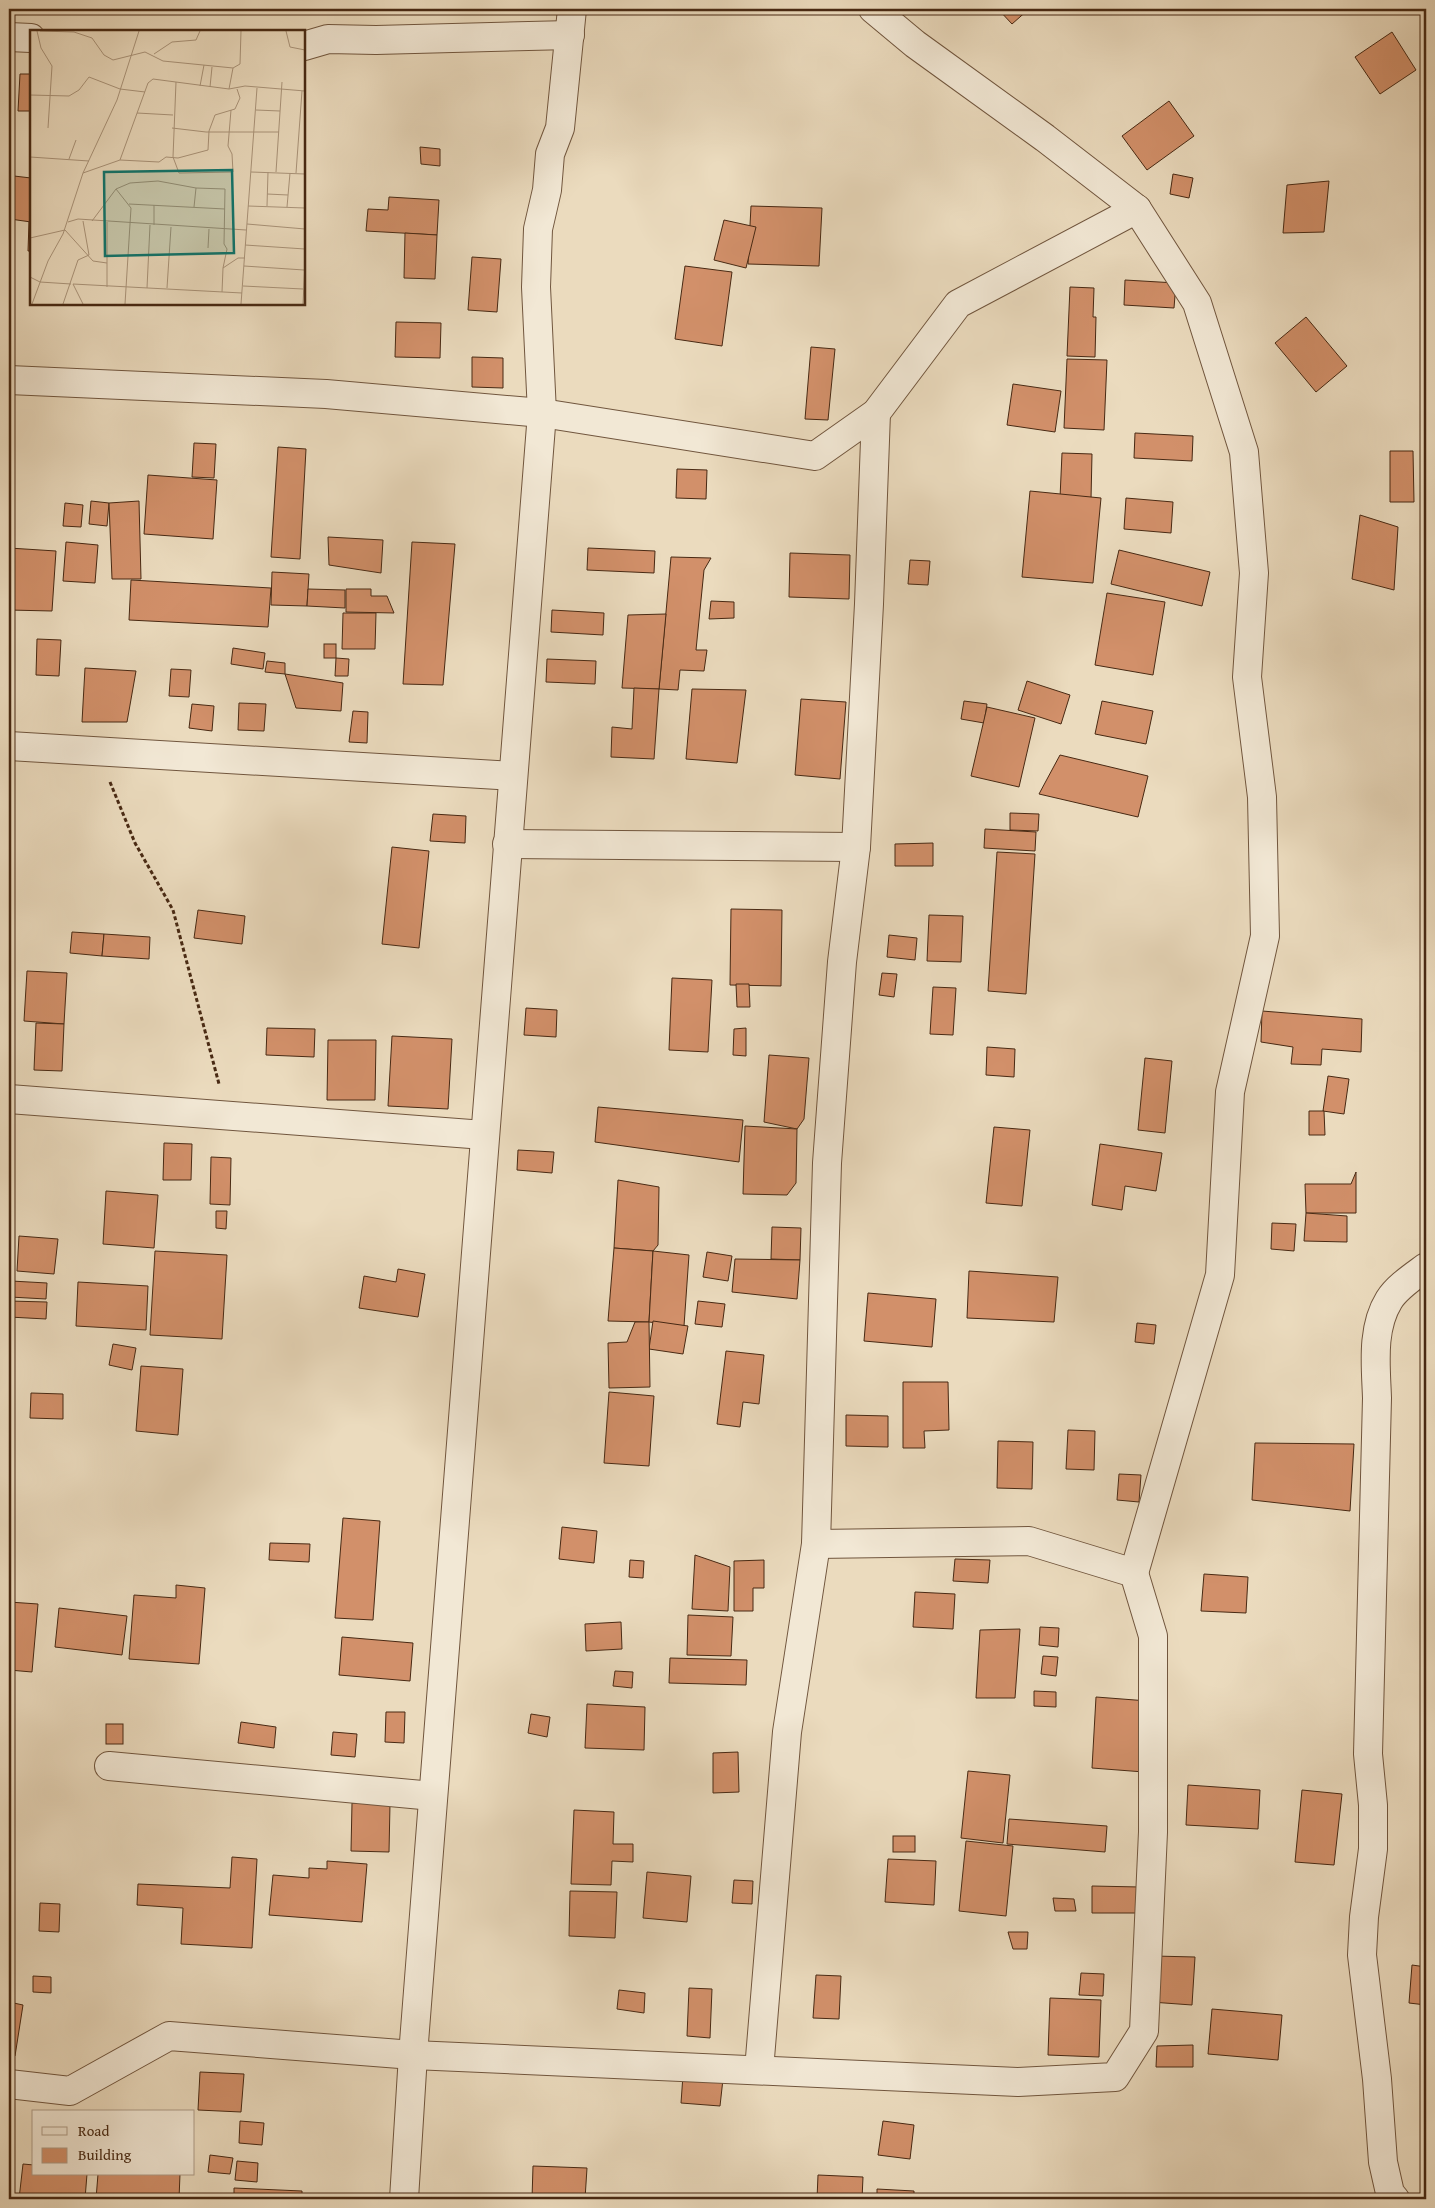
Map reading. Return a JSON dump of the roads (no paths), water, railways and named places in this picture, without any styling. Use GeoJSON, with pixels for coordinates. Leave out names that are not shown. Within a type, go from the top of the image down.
{"type":"FeatureCollection","features":[{"type":"Feature","properties":{"kind":"street"},"geometry":{"type":"LineString","coordinates":[[404,2199],[413,2055],[484,1135],[542,413],[536,287],[538,229],[547,190],[550,154],[560,128],[572,9]]}},
{"type":"Feature","properties":{"kind":"street"},"geometry":{"type":"LineString","coordinates":[[9,2084],[70,2091],[168,2036],[413,2055],[1018,2082],[1115,2077],[1144,2031],[1153,1832],[1153,1636],[1134,1573],[1220,1275],[1230,1092],[1265,936],[1262,797],[1248,677],[1254,573],[1244,452],[1197,303],[1137,209],[1045,138],[915,44],[873,9]]}},
{"type":"Feature","properties":{"kind":"street"},"geometry":{"type":"LineString","coordinates":[[305,46],[328,39],[376,40],[570,35]]}},
{"type":"Feature","properties":{"kind":"street"},"geometry":{"type":"LineString","coordinates":[[9,37],[30,38]]}},
{"type":"Feature","properties":{"kind":"street"},"geometry":{"type":"LineString","coordinates":[[9,380],[326,394],[542,413],[815,456],[876,413],[958,304],[1137,209]]}},
{"type":"Feature","properties":{"kind":"street"},"geometry":{"type":"LineString","coordinates":[[759,2070],[787,1732],[816,1544],[827,1163],[842,962],[856,847],[870,604],[876,413]]}},
{"type":"Feature","properties":{"kind":"street"},"geometry":{"type":"LineString","coordinates":[[9,746],[513,776]]}},
{"type":"Feature","properties":{"kind":"street"},"geometry":{"type":"LineString","coordinates":[[508,844],[856,847]]}},
{"type":"Feature","properties":{"kind":"street"},"geometry":{"type":"LineString","coordinates":[[9,1099],[484,1135]]}},
{"type":"Feature","properties":{"kind":"street"},"geometry":{"type":"LineString","coordinates":[[1395,2199],[1390,2193],[1384,2162],[1377,2079],[1362,1955],[1364,1917],[1373,1849],[1373,1805],[1368,1754],[1377,1408],[1376,1364],[1378,1329],[1389,1300],[1409,1280],[1426,1267]]}},
{"type":"Feature","properties":{"kind":"street"},"geometry":{"type":"LineString","coordinates":[[816,1544],[1029,1541],[1134,1573]]}},
{"type":"Feature","properties":{"kind":"street"},"geometry":{"type":"LineString","coordinates":[[109,1766],[433,1796]]}}]}
